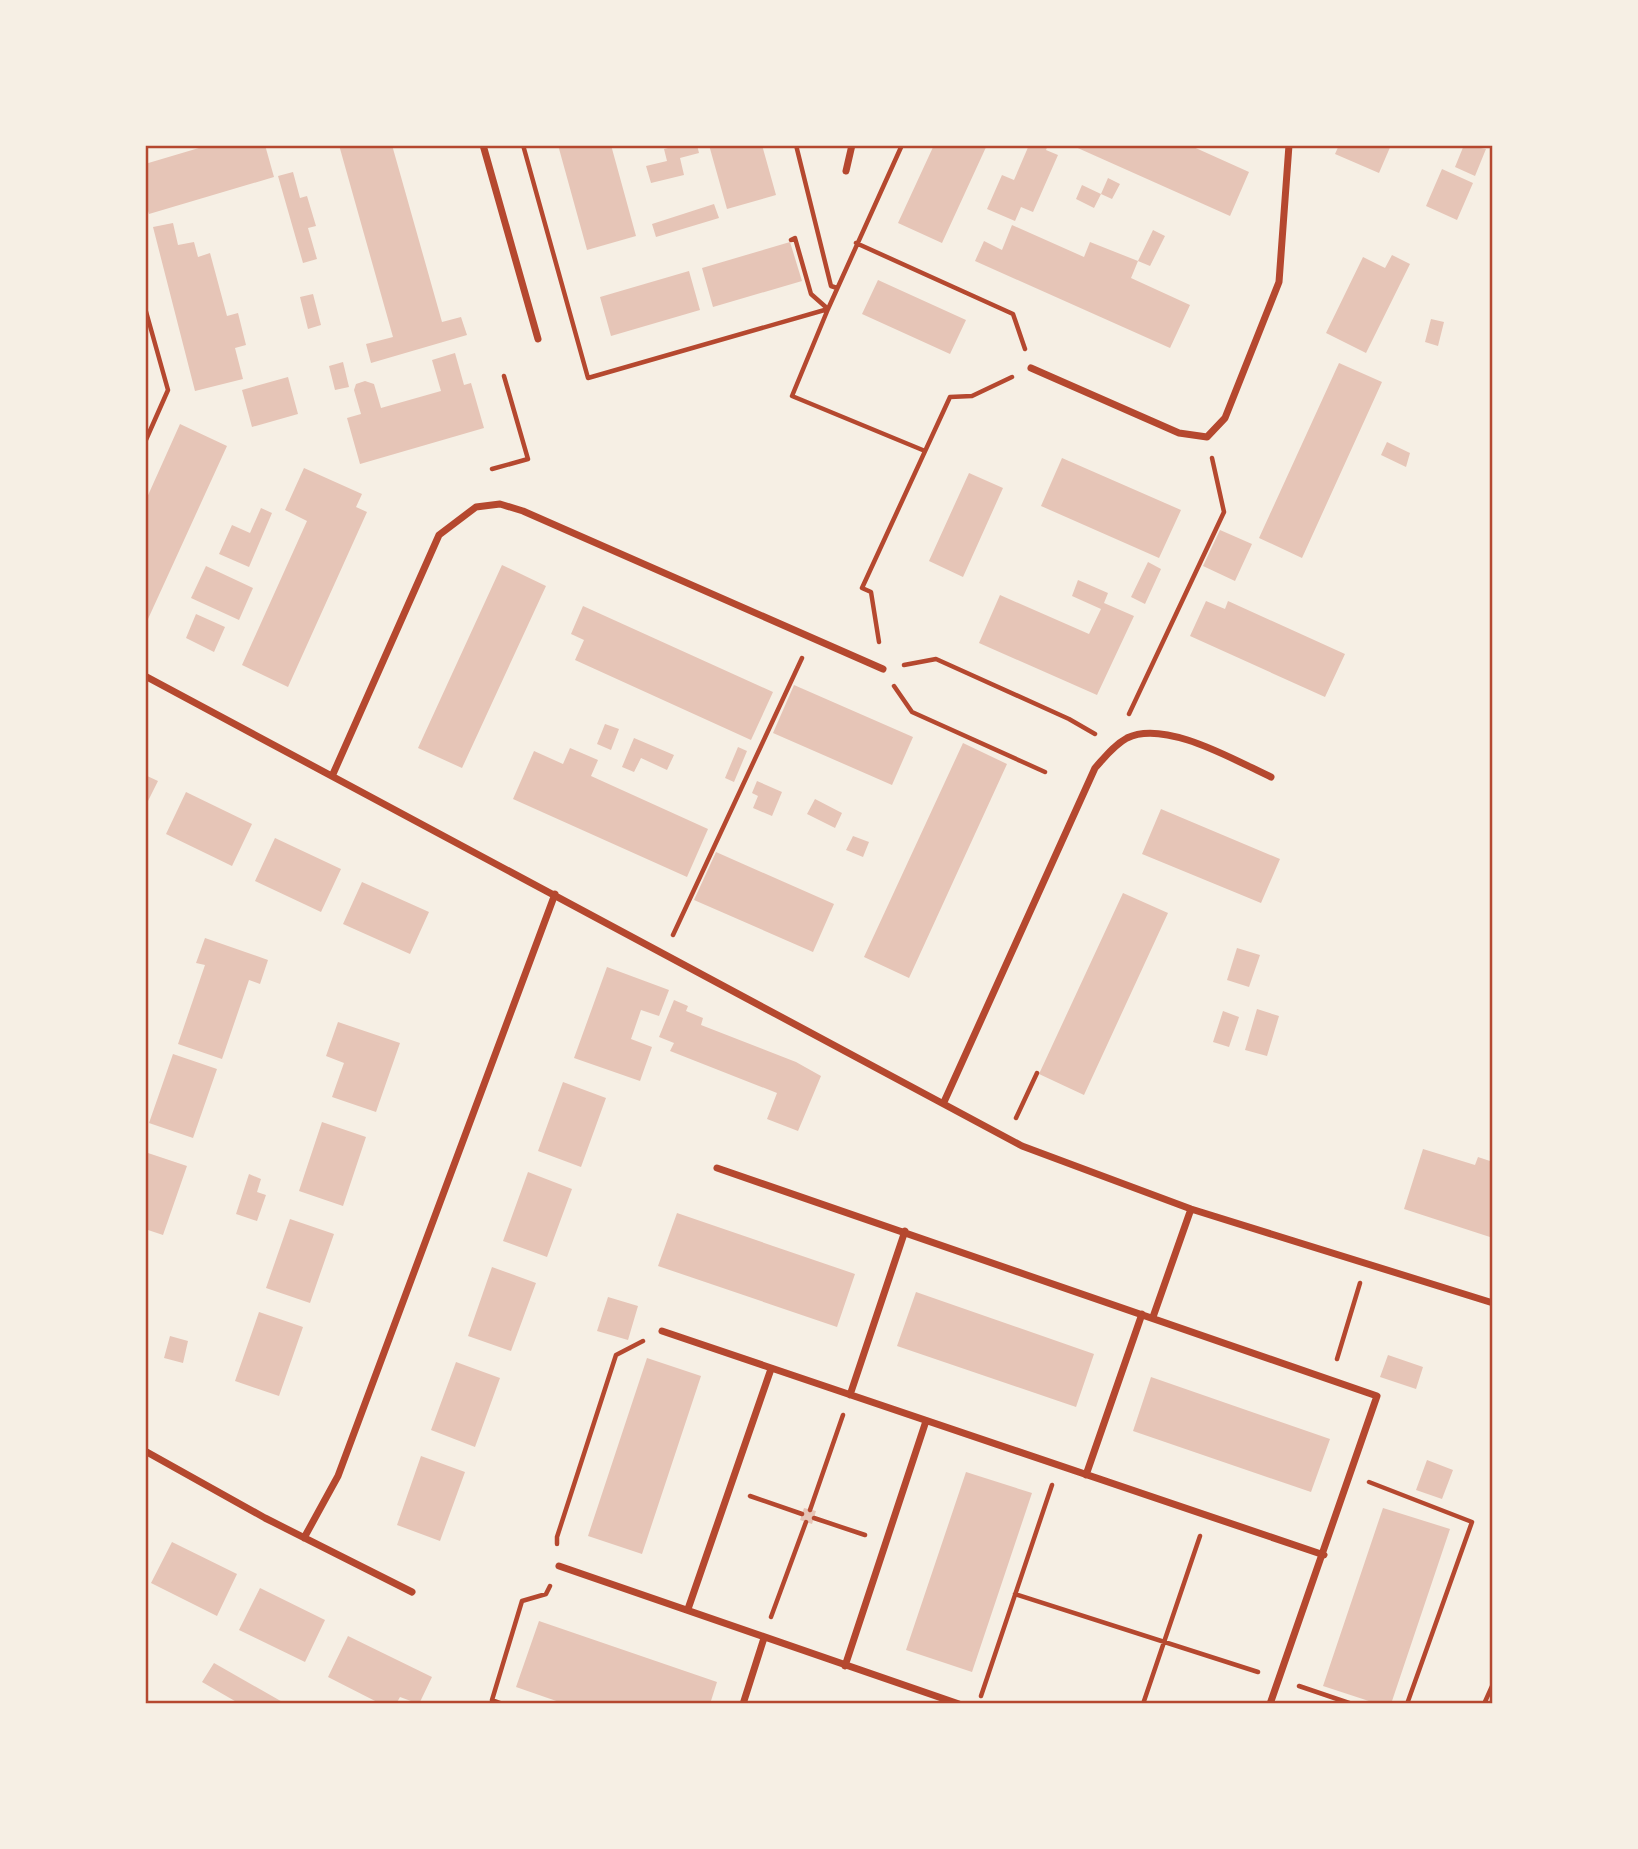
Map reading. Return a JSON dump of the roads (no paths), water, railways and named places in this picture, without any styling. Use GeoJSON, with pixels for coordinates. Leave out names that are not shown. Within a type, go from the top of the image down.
{"type":"FeatureCollection","features":[{"type":"Feature","properties":{"kind":"street"},"geometry":{"type":"LineString","coordinates":[[483,145],[538,339]]}},
{"type":"Feature","properties":{"kind":"street"},"geometry":{"type":"LineString","coordinates":[[846,171],[852,145]]}},
{"type":"Feature","properties":{"kind":"street"},"geometry":{"type":"LineString","coordinates":[[1031,368],[1179,433],[1207,437],[1225,418],[1279,282],[1289,145]]}},
{"type":"Feature","properties":{"kind":"street"},"geometry":{"type":"LineString","coordinates":[[332,774],[439,535],[476,508],[500,503],[883,669]]}},
{"type":"Feature","properties":{"kind":"street"},"geometry":{"type":"LineString","coordinates":[[145,676],[1007,1138],[1191,1209],[1493,1303]]}},
{"type":"Feature","properties":{"kind":"street"},"geometry":{"type":"LineString","coordinates":[[944,1102],[1096,768],[1115,746],[1130,737],[1164,733],[1195,743],[1271,777]]}},
{"type":"Feature","properties":{"kind":"street"},"geometry":{"type":"LineString","coordinates":[[304,1538],[338,1476],[555,894]]}},
{"type":"Feature","properties":{"kind":"street"},"geometry":{"type":"LineString","coordinates":[[717,1168],[1377,1396],[1324,1555],[1270,1704]]}},
{"type":"Feature","properties":{"kind":"street"},"geometry":{"type":"LineString","coordinates":[[1153,1317],[1191,1209]]}},
{"type":"Feature","properties":{"kind":"street"},"geometry":{"type":"LineString","coordinates":[[850,1395],[905,1231]]}},
{"type":"Feature","properties":{"kind":"street"},"geometry":{"type":"LineString","coordinates":[[1086,1475],[1142,1314]]}},
{"type":"Feature","properties":{"kind":"street"},"geometry":{"type":"LineString","coordinates":[[662,1331],[1324,1555]]}},
{"type":"Feature","properties":{"kind":"street"},"geometry":{"type":"LineString","coordinates":[[688,1609],[771,1369]]}},
{"type":"Feature","properties":{"kind":"street"},"geometry":{"type":"LineString","coordinates":[[845,1666],[926,1420]]}},
{"type":"Feature","properties":{"kind":"street"},"geometry":{"type":"LineString","coordinates":[[145,1451],[304,1538],[412,1592]]}},
{"type":"Feature","properties":{"kind":"street"},"geometry":{"type":"LineString","coordinates":[[559,1566],[959,1704]]}},
{"type":"Feature","properties":{"kind":"street"},"geometry":{"type":"LineString","coordinates":[[743,1704],[764,1638]]}}]}
